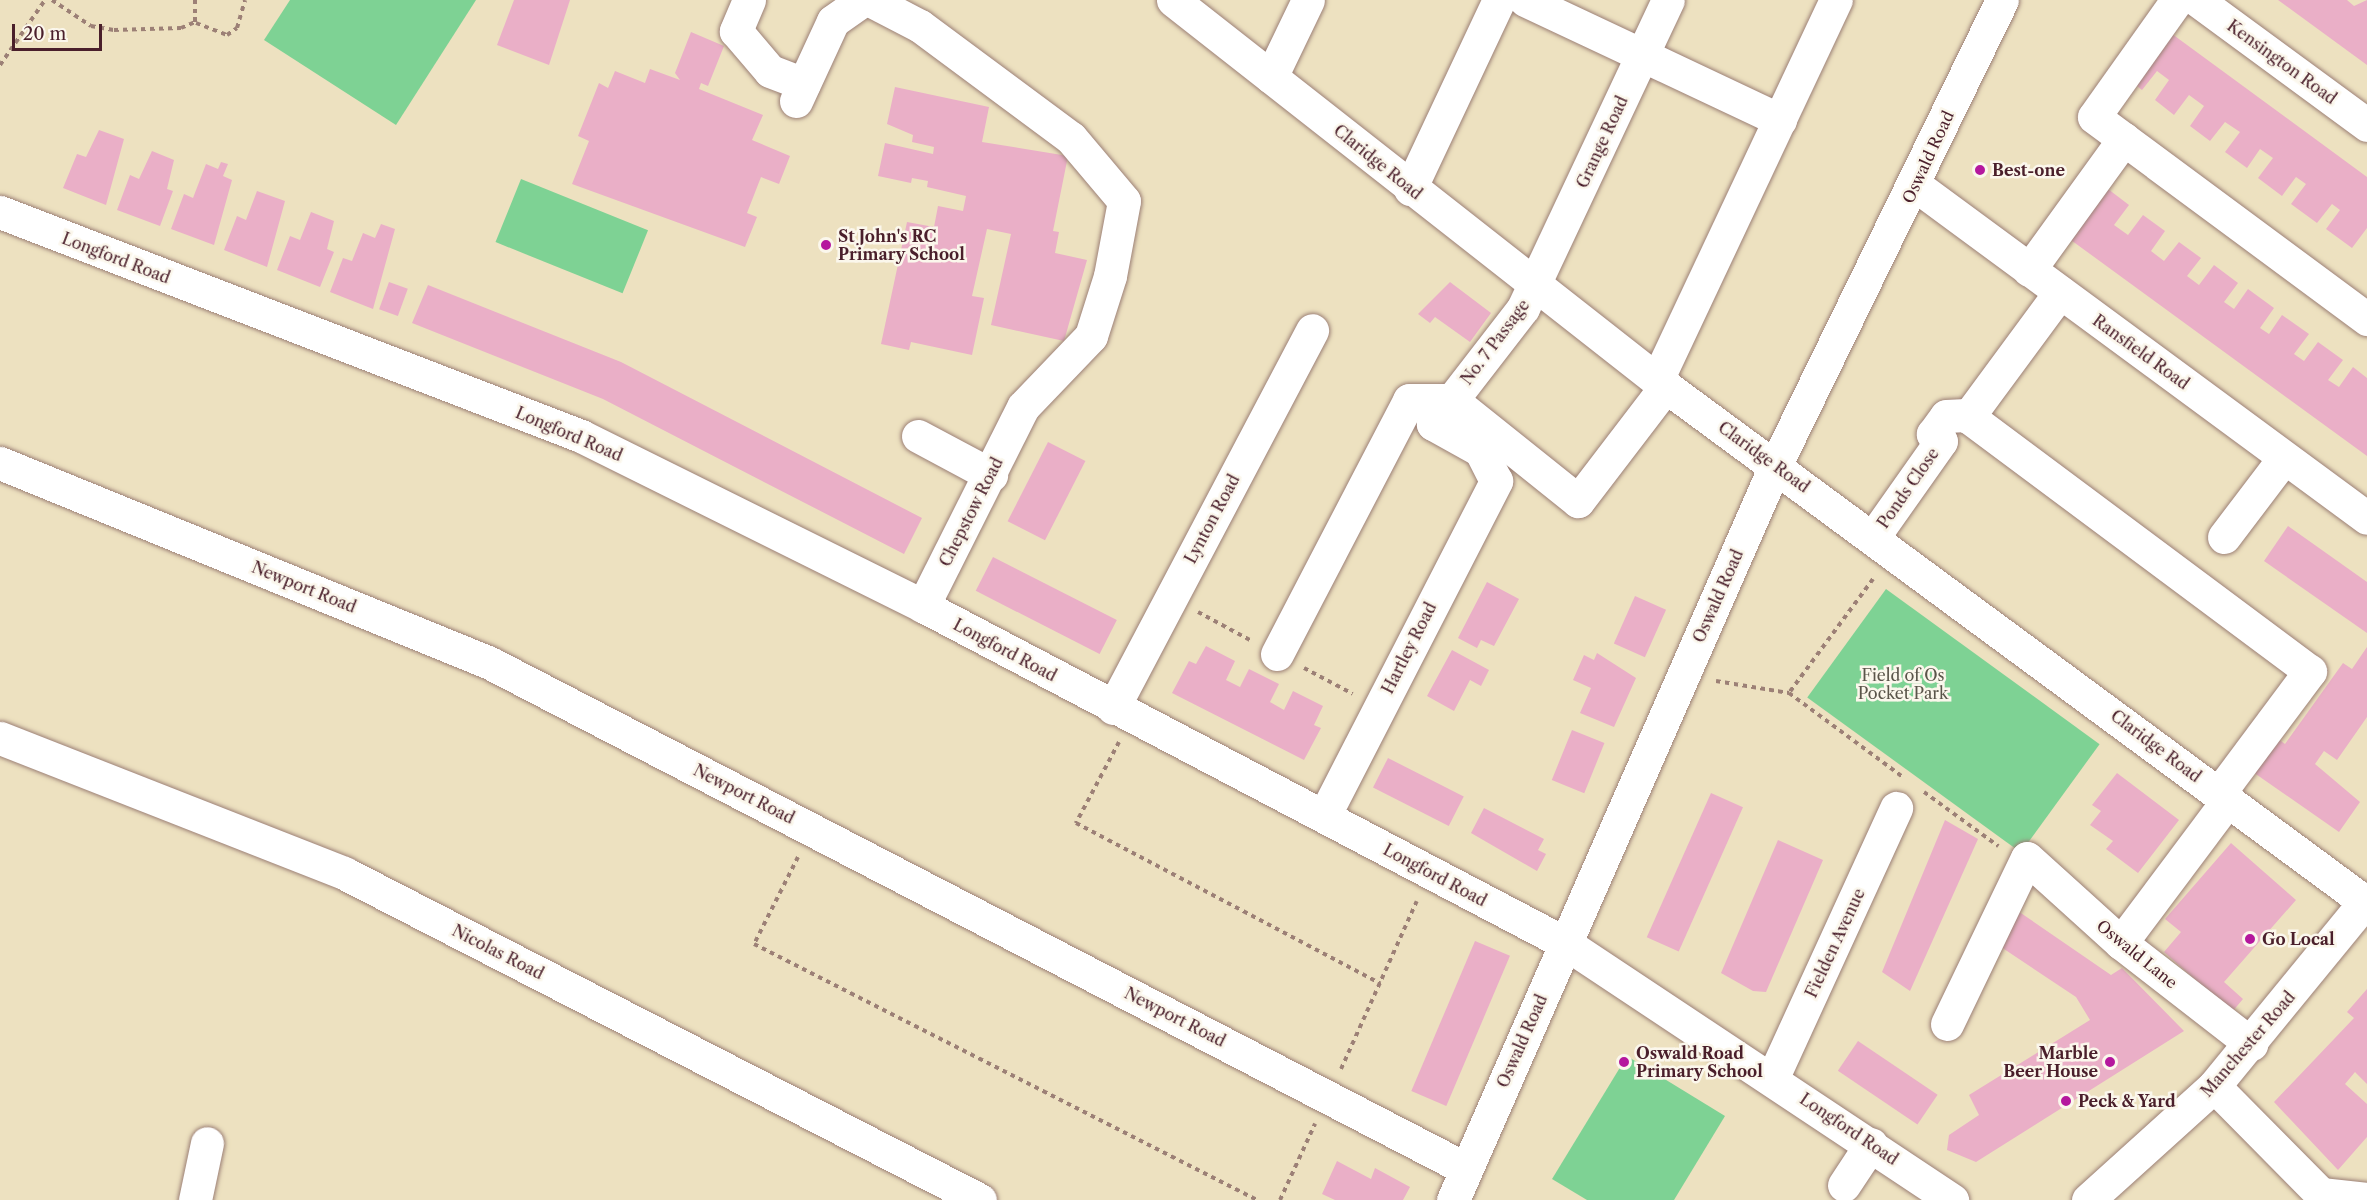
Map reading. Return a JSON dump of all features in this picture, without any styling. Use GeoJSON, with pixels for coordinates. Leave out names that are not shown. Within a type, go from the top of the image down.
{"type":"FeatureCollection","features":[{"type":"Feature","properties":{"kind":"street"},"geometry":{"type":"LineString","coordinates":[[748,0],[736,31],[770,71],[800,92],[833,21],[862,0]]}},
{"type":"Feature","properties":{"kind":"street","name":"Chepstow Road"},"geometry":{"type":"LineString","coordinates":[[870,0],[920,26],[1071,138],[1124,201],[1091,336],[1017,417],[991,474],[923,606]]}},
{"type":"Feature","properties":{"kind":"street","name":"Claridge Road"},"geometry":{"type":"LineString","coordinates":[[1173,0],[1410,189],[1536,283],[1662,383],[1884,543],[2366,901]]}},
{"type":"Feature","properties":{"kind":"street"},"geometry":{"type":"LineString","coordinates":[[1271,77],[1308,0]]}},
{"type":"Feature","properties":{"kind":"street"},"geometry":{"type":"LineString","coordinates":[[1410,189],[1499,0]]}},
{"type":"Feature","properties":{"kind":"street"},"geometry":{"type":"LineString","coordinates":[[1525,0],[1780,120]]}},
{"type":"Feature","properties":{"kind":"street","name":"Grange Road"},"geometry":{"type":"LineString","coordinates":[[1536,283],[1668,0]]}},
{"type":"Feature","properties":{"kind":"street"},"geometry":{"type":"LineString","coordinates":[[1662,383],[1836,0]]}},
{"type":"Feature","properties":{"kind":"street","name":"Oswald Road"},"geometry":{"type":"LineString","coordinates":[[1453,1200],[1775,466],[1915,185],[2002,0]]}},
{"type":"Feature","properties":{"kind":"street"},"geometry":{"type":"LineString","coordinates":[[2177,0],[2094,117],[2367,319]]}},
{"type":"Feature","properties":{"kind":"street","name":"Kensington Road"},"geometry":{"type":"LineString","coordinates":[[2197,0],[2367,125]]}},
{"type":"Feature","properties":{"kind":"street"},"geometry":{"type":"LineString","coordinates":[[2029,270],[2124,139]]}},
{"type":"Feature","properties":{"kind":"street","name":"Ransfield Road"},"geometry":{"type":"LineString","coordinates":[[1915,185],[2284,458],[2364,509]]}},
{"type":"Feature","properties":{"kind":"street","name":"Longford Road"},"geometry":{"type":"LineString","coordinates":[[0,212],[581,436],[923,606],[1122,713],[1565,943],[1773,1077],[1952,1200]]}},
{"type":"Feature","properties":{"kind":"street","name":"No. 7 Passage"},"geometry":{"type":"LineString","coordinates":[[1496,481],[1480,450],[1433,424],[1536,283]]}},
{"type":"Feature","properties":{"kind":"street"},"geometry":{"type":"LineString","coordinates":[[2060,292],[1968,417],[2310,671],[2121,943]]}},
{"type":"Feature","properties":{"kind":"street","name":"Lynton Road"},"geometry":{"type":"LineString","coordinates":[[1122,713],[1312,330]]}},
{"type":"Feature","properties":{"kind":"street","name":"No. 7 Passage"},"geometry":{"type":"LineString","coordinates":[[1452,400],[1509,448],[1578,501],[1662,383]]}},
{"type":"Feature","properties":{"kind":"street"},"geometry":{"type":"LineString","coordinates":[[1277,654],[1409,400],[1452,400]]}},
{"type":"Feature","properties":{"kind":"street","name":"Ponds Close"},"geometry":{"type":"LineString","coordinates":[[1884,543],[1941,441],[1933,434],[1946,416],[1968,417]]}},
{"type":"Feature","properties":{"kind":"street"},"geometry":{"type":"LineString","coordinates":[[918,436],[991,474]]}},
{"type":"Feature","properties":{"kind":"street"},"geometry":{"type":"LineString","coordinates":[[2224,537],[2284,458]]}},
{"type":"Feature","properties":{"kind":"street","name":"Newport Road"},"geometry":{"type":"LineString","coordinates":[[0,464],[490,663],[1467,1169]]}},
{"type":"Feature","properties":{"kind":"street","name":"Hartley Road"},"geometry":{"type":"LineString","coordinates":[[1324,816],[1496,481]]}},
{"type":"Feature","properties":{"kind":"street","name":"Nicolas Road"},"geometry":{"type":"LineString","coordinates":[[0,738],[344,873],[980,1200]]}},
{"type":"Feature","properties":{"kind":"street","name":"Fielden Avenue"},"geometry":{"type":"LineString","coordinates":[[1773,1077],[1908,793]]}},
{"type":"Feature","properties":{"kind":"street"},"geometry":{"type":"LineString","coordinates":[[1947,1024],[2027,858]]}},
{"type":"Feature","properties":{"kind":"street","name":"Oswald Lane"},"geometry":{"type":"LineString","coordinates":[[2027,858],[2121,943],[2251,1044]]}},
{"type":"Feature","properties":{"kind":"street","name":"Manchester Road"},"geometry":{"type":"LineString","coordinates":[[2088,1200],[2214,1086],[2251,1044],[2366,901]]}},
{"type":"Feature","properties":{"kind":"street"},"geometry":{"type":"LineString","coordinates":[[2214,1086],[2322,1197],[2367,1199]]}},
{"type":"Feature","properties":{"kind":"street"},"geometry":{"type":"LineString","coordinates":[[195,1200],[207,1143]]}},
{"type":"Feature","properties":{"kind":"street"},"geometry":{"type":"LineString","coordinates":[[1844,1185],[1871,1144]]}},
{"type":"Feature","properties":{"kind":"path"},"geometry":{"type":"LineString","coordinates":[[0,65],[45,0]]}},
{"type":"Feature","properties":{"kind":"path"},"geometry":{"type":"LineString","coordinates":[[52,0],[103,29],[181,28],[195,22],[227,36],[237,28],[245,0]]}},
{"type":"Feature","properties":{"kind":"path"},"geometry":{"type":"LineString","coordinates":[[63,0],[65,7]]}},
{"type":"Feature","properties":{"kind":"path"},"geometry":{"type":"LineString","coordinates":[[195,22],[196,0]]}},
{"type":"Feature","properties":{"kind":"path"},"geometry":{"type":"LineString","coordinates":[[1789,693],[1884,543]]}},
{"type":"Feature","properties":{"kind":"path"},"geometry":{"type":"LineString","coordinates":[[1683,676],[1789,693],[1908,793],[2016,859],[2027,858]]}},
{"type":"Feature","properties":{"kind":"path"},"geometry":{"type":"LineString","coordinates":[[1122,713],[1076,823],[1380,983]]}},
{"type":"Feature","properties":{"kind":"path"},"geometry":{"type":"LineString","coordinates":[[812,829],[754,944],[1257,1200]]}},
{"type":"Feature","properties":{"kind":"path"},"geometry":{"type":"LineString","coordinates":[[1342,1066],[1417,903]]}},
{"type":"Feature","properties":{"kind":"path"},"geometry":{"type":"LineString","coordinates":[[1280,1200],[1314,1125]]}},
{"type":"Feature","properties":{"kind":"green space"},"geometry":{"type":"Polygon","coordinates":[[[290,0],[476,0],[396,125],[264,40],[290,0]]]}},
{"type":"Feature","properties":{"kind":"green space"},"geometry":{"type":"Polygon","coordinates":[[[521,179],[648,230],[623,293],[496,242],[521,179]]]}},
{"type":"Feature","properties":{"kind":"green space","name":"Field of Os Pocket Park"},"geometry":{"type":"Polygon","coordinates":[[[1886,589],[2100,744],[2021,853],[1807,697],[1886,589]]]}},
{"type":"Feature","properties":{"kind":"green space"},"geometry":{"type":"Polygon","coordinates":[[[1627,1056],[1725,1116],[1674,1200],[1587,1200],[1552,1179],[1627,1056]]]}},
{"type":"Feature","properties":{"kind":"building"},"geometry":{"type":"Polygon","coordinates":[[[514,0],[570,0],[549,65],[497,45],[514,0]]]}},
{"type":"Feature","properties":{"kind":"building"},"geometry":{"type":"Polygon","coordinates":[[[2278,0],[2347,0],[2354,6],[2367,0],[2367,65],[2278,0]]]}},
{"type":"Feature","properties":{"kind":"building"},"geometry":{"type":"Polygon","coordinates":[[[2168,31],[2367,177],[2367,228],[2352,248],[2326,229],[2340,210],[2332,204],[2317,223],[2291,204],[2306,184],[2296,177],[2282,196],[2258,178],[2273,158],[2260,149],[2247,168],[2225,152],[2240,132],[2225,122],[2210,141],[2190,126],[2204,106],[2189,95],[2174,115],[2155,100],[2169,80],[2157,71],[2142,90],[2131,81],[2168,31]]]}},
{"type":"Feature","properties":{"kind":"building"},"geometry":{"type":"Polygon","coordinates":[[[691,32],[724,46],[708,86],[701,83],[699,89],[763,115],[752,140],[790,156],[779,184],[761,177],[747,213],[757,217],[745,247],[572,184],[589,141],[578,136],[599,83],[608,88],[615,71],[645,83],[650,69],[680,80],[675,73],[691,32]]]}},
{"type":"Feature","properties":{"kind":"building"},"geometry":{"type":"Polygon","coordinates":[[[895,87],[989,107],[982,142],[1068,156],[1053,231],[1059,232],[1055,253],[1087,260],[1064,341],[991,325],[1011,234],[987,229],[972,296],[984,298],[972,355],[911,342],[909,350],[881,344],[907,222],[934,227],[938,206],[963,211],[966,196],[927,187],[928,181],[912,178],[911,183],[878,176],[885,143],[933,154],[934,147],[912,142],[913,135],[887,124],[895,87]]]}},
{"type":"Feature","properties":{"kind":"building"},"geometry":{"type":"Polygon","coordinates":[[[99,130],[124,139],[106,205],[63,188],[77,154],[86,157],[99,130]]]}},
{"type":"Feature","properties":{"kind":"building"},"geometry":{"type":"Polygon","coordinates":[[[152,151],[174,160],[167,189],[173,191],[160,226],[117,210],[130,175],[139,179],[152,151]]]}},
{"type":"Feature","properties":{"kind":"building"},"geometry":{"type":"Polygon","coordinates":[[[221,162],[228,164],[223,176],[232,180],[214,245],[171,229],[184,194],[193,198],[206,164],[218,169],[221,162]]]}},
{"type":"Feature","properties":{"kind":"building"},"geometry":{"type":"Polygon","coordinates":[[[2108,189],[2129,205],[2114,225],[2128,235],[2143,215],[2165,231],[2151,251],[2164,261],[2179,242],[2201,258],[2187,276],[2199,285],[2214,265],[2238,283],[2224,302],[2234,309],[2248,289],[2274,308],[2260,328],[2269,334],[2282,315],[2309,334],[2294,354],[2304,361],[2318,342],[2343,360],[2328,380],[2339,387],[2353,367],[2367,378],[2367,456],[2064,235],[2108,189]]]}},
{"type":"Feature","properties":{"kind":"building"},"geometry":{"type":"Polygon","coordinates":[[[257,191],[285,201],[267,267],[224,250],[237,216],[246,220],[257,191]]]}},
{"type":"Feature","properties":{"kind":"building"},"geometry":{"type":"Polygon","coordinates":[[[311,212],[334,221],[327,249],[334,252],[320,287],[277,270],[290,236],[300,240],[311,212]]]}},
{"type":"Feature","properties":{"kind":"building"},"geometry":{"type":"Polygon","coordinates":[[[381,224],[395,229],[373,309],[330,292],[343,258],[352,261],[363,233],[375,238],[381,224]]]}},
{"type":"Feature","properties":{"kind":"building"},"geometry":{"type":"Polygon","coordinates":[[[389,282],[408,289],[398,316],[379,309],[389,282]]]}},
{"type":"Feature","properties":{"kind":"building"},"geometry":{"type":"Polygon","coordinates":[[[1450,282],[1491,313],[1470,342],[1435,317],[1430,323],[1418,314],[1450,282]]]}},
{"type":"Feature","properties":{"kind":"building"},"geometry":{"type":"Polygon","coordinates":[[[428,285],[621,362],[922,518],[904,554],[603,399],[412,323],[428,285]]]}},
{"type":"Feature","properties":{"kind":"building"},"geometry":{"type":"Polygon","coordinates":[[[1048,442],[1085,461],[1045,540],[1008,521],[1048,442]]]}},
{"type":"Feature","properties":{"kind":"building"},"geometry":{"type":"Polygon","coordinates":[[[2288,526],[2367,582],[2367,633],[2264,561],[2288,526]]]}},
{"type":"Feature","properties":{"kind":"building"},"geometry":{"type":"Polygon","coordinates":[[[993,557],[1117,620],[1100,654],[976,591],[993,557]]]}},
{"type":"Feature","properties":{"kind":"building"},"geometry":{"type":"Polygon","coordinates":[[[1487,582],[1519,599],[1494,646],[1481,640],[1477,648],[1458,638],[1487,582]]]}},
{"type":"Feature","properties":{"kind":"building"},"geometry":{"type":"Polygon","coordinates":[[[1635,596],[1666,610],[1645,657],[1614,644],[1635,596]]]}},
{"type":"Feature","properties":{"kind":"building"},"geometry":{"type":"Polygon","coordinates":[[[1206,646],[1235,661],[1226,680],[1240,687],[1249,669],[1279,684],[1270,702],[1284,710],[1293,691],[1323,706],[1314,725],[1321,728],[1304,760],[1172,693],[1189,661],[1196,664],[1206,646]]]}},
{"type":"Feature","properties":{"kind":"building"},"geometry":{"type":"Polygon","coordinates":[[[2367,647],[2367,717],[2337,760],[2324,751],[2315,764],[2360,802],[2339,832],[2250,770],[2274,736],[2285,744],[2343,663],[2352,669],[2367,647]]]}},
{"type":"Feature","properties":{"kind":"building"},"geometry":{"type":"Polygon","coordinates":[[[1452,650],[1489,670],[1481,686],[1470,680],[1454,711],[1427,696],[1452,650]]]}},
{"type":"Feature","properties":{"kind":"building"},"geometry":{"type":"Polygon","coordinates":[[[1597,653],[1636,678],[1614,727],[1580,713],[1591,688],[1573,680],[1584,655],[1594,660],[1597,653]]]}},
{"type":"Feature","properties":{"kind":"building"},"geometry":{"type":"Polygon","coordinates":[[[1572,730],[1604,743],[1584,793],[1552,780],[1572,730]]]}},
{"type":"Feature","properties":{"kind":"building"},"geometry":{"type":"Polygon","coordinates":[[[1388,758],[1464,797],[1449,826],[1373,787],[1388,758]]]}},
{"type":"Feature","properties":{"kind":"building"},"geometry":{"type":"Polygon","coordinates":[[[2117,773],[2179,820],[2138,873],[2106,849],[2113,841],[2090,825],[2101,811],[2092,805],[2117,773]]]}},
{"type":"Feature","properties":{"kind":"building"},"geometry":{"type":"Polygon","coordinates":[[[1711,793],[1743,807],[1679,952],[1647,937],[1711,793]]]}},
{"type":"Feature","properties":{"kind":"building"},"geometry":{"type":"Polygon","coordinates":[[[1484,808],[1544,839],[1538,850],[1546,854],[1537,871],[1471,833],[1484,808]]]}},
{"type":"Feature","properties":{"kind":"building"},"geometry":{"type":"Polygon","coordinates":[[[1945,820],[1978,839],[1910,991],[1882,972],[1945,820]]]}},
{"type":"Feature","properties":{"kind":"building"},"geometry":{"type":"Polygon","coordinates":[[[1778,840],[1823,860],[1766,992],[1753,991],[1721,973],[1778,840]]]}},
{"type":"Feature","properties":{"kind":"building"},"geometry":{"type":"Polygon","coordinates":[[[2231,843],[2296,900],[2224,982],[2243,999],[2232,1012],[2164,952],[2181,932],[2165,919],[2231,843]]]}},
{"type":"Feature","properties":{"kind":"building"},"geometry":{"type":"Polygon","coordinates":[[[2012,907],[2111,975],[2122,968],[2184,1031],[1976,1162],[1947,1150],[1949,1135],[1979,1115],[1969,1095],[2090,1020],[2076,997],[1995,943],[2012,907]]]}},
{"type":"Feature","properties":{"kind":"building"},"geometry":{"type":"Polygon","coordinates":[[[1475,941],[1510,956],[1446,1106],[1411,1091],[1475,941]]]}},
{"type":"Feature","properties":{"kind":"building"},"geometry":{"type":"Polygon","coordinates":[[[2367,989],[2367,1084],[2355,1072],[2345,1084],[2367,1104],[2367,1137],[2338,1170],[2274,1102],[2354,1018],[2347,1012],[2367,989]]]}},
{"type":"Feature","properties":{"kind":"building"},"geometry":{"type":"Polygon","coordinates":[[[1858,1041],[1938,1095],[1917,1125],[1838,1071],[1858,1041]]]}},
{"type":"Feature","properties":{"kind":"building"},"geometry":{"type":"Polygon","coordinates":[[[1337,1161],[1371,1179],[1375,1168],[1410,1187],[1403,1200],[1335,1200],[1322,1194],[1337,1161]]]}},
{"type":"Feature","properties":{"kind":"place","name":"Best-one"},"geometry":{"type":"Point","coordinates":[1980,170]}},
{"type":"Feature","properties":{"kind":"place","name":"St John's RC Primary School"},"geometry":{"type":"Point","coordinates":[826,245]}},
{"type":"Feature","properties":{"kind":"place","name":"Go Local"},"geometry":{"type":"Point","coordinates":[2250,939]}},
{"type":"Feature","properties":{"kind":"place","name":"Oswald Road Primary School"},"geometry":{"type":"Point","coordinates":[1624,1062]}},
{"type":"Feature","properties":{"kind":"place","name":"Marble Beer House"},"geometry":{"type":"Point","coordinates":[2110,1062]}},
{"type":"Feature","properties":{"kind":"place","name":"Peck & Yard"},"geometry":{"type":"Point","coordinates":[2066,1101]}}]}
